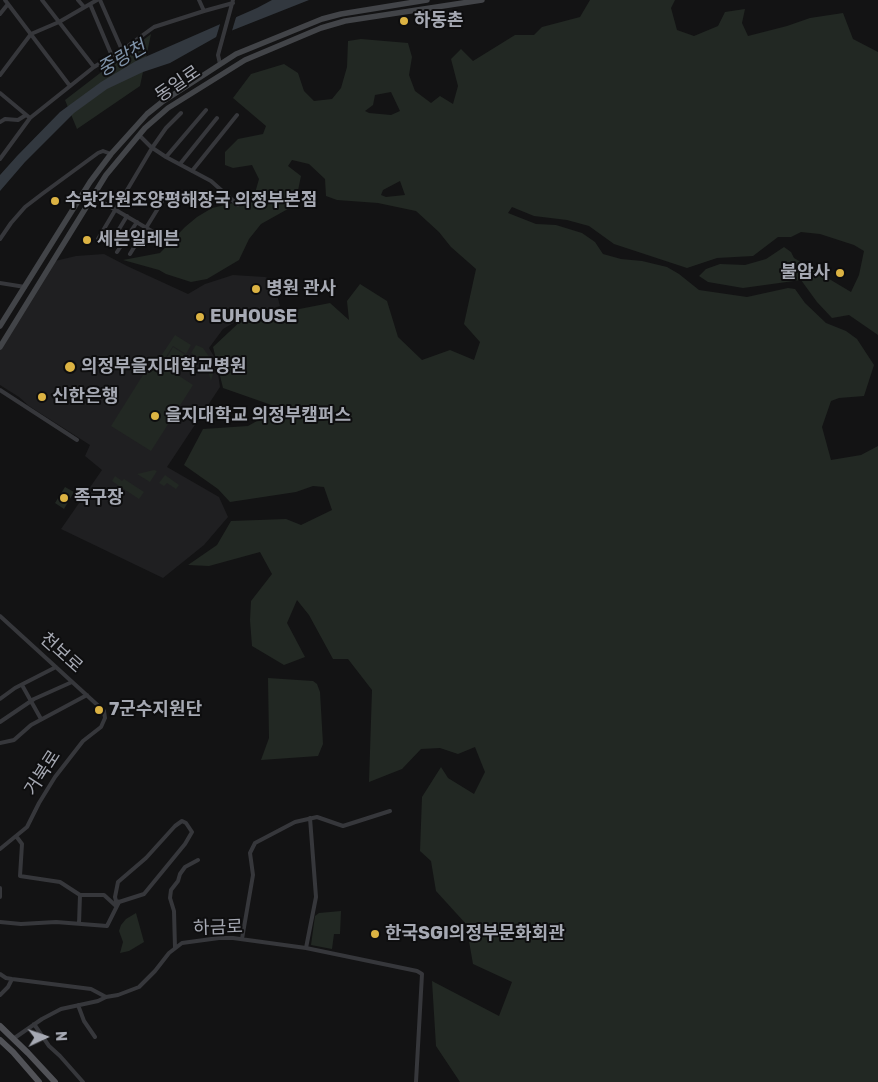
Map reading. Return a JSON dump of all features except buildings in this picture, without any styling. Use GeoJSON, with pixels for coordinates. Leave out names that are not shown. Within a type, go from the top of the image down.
{"type":"FeatureCollection","features":[{"type":"Feature","properties":{"kind":"main road"},"geometry":{"type":"LineString","coordinates":[[0,1026],[54,1082]]}},
{"type":"Feature","properties":{"kind":"main road"},"geometry":{"type":"LineString","coordinates":[[0,1040],[39,1082]]}},
{"type":"Feature","properties":{"kind":"street"},"geometry":{"type":"LineString","coordinates":[[42,0],[94,67]]}},
{"type":"Feature","properties":{"kind":"street"},"geometry":{"type":"LineString","coordinates":[[78,0],[84,8]]}},
{"type":"Feature","properties":{"kind":"street"},"geometry":{"type":"LineString","coordinates":[[0,75],[31,34],[59,22],[99,0],[122,50]]}},
{"type":"Feature","properties":{"kind":"street"},"geometry":{"type":"LineString","coordinates":[[199,0],[204,11]]}},
{"type":"Feature","properties":{"kind":"street","name":"동일로"},"geometry":{"type":"LineString","coordinates":[[0,326],[90,182],[111,154],[148,114],[205,73],[236,54],[322,19],[341,14],[427,0]]}},
{"type":"Feature","properties":{"kind":"street","name":"동일로"},"geometry":{"type":"LineString","coordinates":[[0,346],[92,196],[120,156],[168,108],[245,60],[289,40],[345,21],[482,0]]}},
{"type":"Feature","properties":{"kind":"street"},"geometry":{"type":"LineString","coordinates":[[0,14],[7,2],[70,86]]}},
{"type":"Feature","properties":{"kind":"street"},"geometry":{"type":"LineString","coordinates":[[0,159],[30,118],[94,67],[154,27],[233,2]]}},
{"type":"Feature","properties":{"kind":"street"},"geometry":{"type":"LineString","coordinates":[[220,64],[218,55],[233,2]]}},
{"type":"Feature","properties":{"kind":"street"},"geometry":{"type":"LineString","coordinates":[[90,4],[112,56]]}},
{"type":"Feature","properties":{"kind":"street"},"geometry":{"type":"LineString","coordinates":[[0,93],[30,118]]}},
{"type":"Feature","properties":{"kind":"street"},"geometry":{"type":"LineString","coordinates":[[166,157],[206,110]]}},
{"type":"Feature","properties":{"kind":"street"},"geometry":{"type":"LineString","coordinates":[[98,239],[152,148],[166,128],[181,113]]}},
{"type":"Feature","properties":{"kind":"street"},"geometry":{"type":"LineString","coordinates":[[0,122],[5,119],[18,120],[26,115]]}},
{"type":"Feature","properties":{"kind":"street"},"geometry":{"type":"LineString","coordinates":[[192,171],[237,115]]}},
{"type":"Feature","properties":{"kind":"street"},"geometry":{"type":"LineString","coordinates":[[180,164],[217,118]]}},
{"type":"Feature","properties":{"kind":"street"},"geometry":{"type":"LineString","coordinates":[[139,135],[152,148],[166,157],[211,181],[238,205]]}},
{"type":"Feature","properties":{"kind":"street"},"geometry":{"type":"LineString","coordinates":[[0,239],[25,207],[98,153],[103,151],[111,154]]}},
{"type":"Feature","properties":{"kind":"street"},"geometry":{"type":"LineString","coordinates":[[92,196],[155,232]]}},
{"type":"Feature","properties":{"kind":"street"},"geometry":{"type":"LineString","coordinates":[[130,254],[165,198]]}},
{"type":"Feature","properties":{"kind":"street"},"geometry":{"type":"LineString","coordinates":[[110,244],[127,216]]}},
{"type":"Feature","properties":{"kind":"street"},"geometry":{"type":"LineString","coordinates":[[117,252],[137,222]]}},
{"type":"Feature","properties":{"kind":"street"},"geometry":{"type":"LineString","coordinates":[[0,283],[25,287]]}},
{"type":"Feature","properties":{"kind":"street"},"geometry":{"type":"LineString","coordinates":[[0,390],[77,440]]}},
{"type":"Feature","properties":{"kind":"street","name":"천보로"},"geometry":{"type":"LineString","coordinates":[[0,616],[104,711]]}},
{"type":"Feature","properties":{"kind":"street"},"geometry":{"type":"LineString","coordinates":[[0,699],[56,667]]}},
{"type":"Feature","properties":{"kind":"street"},"geometry":{"type":"LineString","coordinates":[[0,722],[31,702],[72,682]]}},
{"type":"Feature","properties":{"kind":"street"},"geometry":{"type":"LineString","coordinates":[[22,685],[41,719]]}},
{"type":"Feature","properties":{"kind":"street"},"geometry":{"type":"LineString","coordinates":[[0,743],[14,740],[41,719],[87,695]]}},
{"type":"Feature","properties":{"kind":"street","name":"거북로"},"geometry":{"type":"LineString","coordinates":[[0,849],[27,827],[39,803],[73,753],[104,723],[104,711]]}},
{"type":"Feature","properties":{"kind":"street"},"geometry":{"type":"LineString","coordinates":[[242,939],[253,868],[250,855],[252,848],[261,840],[295,822],[310,818],[317,817],[343,826],[390,811]]}},
{"type":"Feature","properties":{"kind":"street"},"geometry":{"type":"LineString","coordinates":[[306,948],[316,898],[310,818]]}},
{"type":"Feature","properties":{"kind":"street"},"geometry":{"type":"LineString","coordinates":[[0,922],[20,924],[56,922],[107,926],[119,902],[144,894],[188,839],[192,832],[186,823],[182,821],[175,826],[146,858],[118,882],[115,897],[116,901],[119,902]]}},
{"type":"Feature","properties":{"kind":"street"},"geometry":{"type":"LineString","coordinates":[[16,836],[22,844],[20,876],[60,882],[80,895],[104,895],[116,906]]}},
{"type":"Feature","properties":{"kind":"street"},"geometry":{"type":"LineString","coordinates":[[175,948],[174,911],[170,898],[172,890],[185,867],[198,860]]}},
{"type":"Feature","properties":{"kind":"street"},"geometry":{"type":"LineString","coordinates":[[0,888],[0,898]]}},
{"type":"Feature","properties":{"kind":"street"},"geometry":{"type":"LineString","coordinates":[[79,924],[80,895]]}},
{"type":"Feature","properties":{"kind":"street","name":"하금로"},"geometry":{"type":"LineString","coordinates":[[13,1039],[34,1024],[61,1009],[98,1001],[138,988],[146,982],[175,948],[182,943],[219,938],[242,939],[306,948],[417,971],[422,974],[416,1082]]}},
{"type":"Feature","properties":{"kind":"street"},"geometry":{"type":"LineString","coordinates":[[0,974],[6,978],[91,990],[106,997]]}},
{"type":"Feature","properties":{"kind":"street"},"geometry":{"type":"LineString","coordinates":[[0,994],[8,987],[12,979]]}},
{"type":"Feature","properties":{"kind":"street"},"geometry":{"type":"LineString","coordinates":[[78,1005],[84,1021],[95,1037]]}},
{"type":"Feature","properties":{"kind":"street"},"geometry":{"type":"LineString","coordinates":[[34,1024],[49,1046],[83,1082]]}},
{"type":"Feature","properties":{"kind":"shaded area","name":"중랑천"},"geometry":{"type":"Polygon","coordinates":[[[272,0],[309,0],[218,36],[170,63],[143,72],[107,89],[74,113],[25,162],[0,191],[0,175],[17,156],[60,112],[101,82],[136,61],[272,0]]]}},
{"type":"Feature","properties":{"kind":"shaded area"},"geometry":{"type":"Polygon","coordinates":[[[590,0],[675,0],[671,8],[677,30],[694,36],[718,26],[725,12],[745,9],[742,23],[748,36],[810,18],[843,13],[853,39],[878,52],[878,335],[849,315],[832,318],[817,302],[801,280],[743,288],[708,282],[699,276],[706,269],[720,264],[745,265],[766,259],[784,247],[791,252],[794,258],[851,292],[859,275],[864,251],[854,245],[820,234],[801,232],[791,237],[778,237],[753,256],[717,258],[687,268],[614,244],[589,226],[567,220],[534,216],[512,207],[508,213],[536,224],[556,225],[582,233],[595,242],[603,254],[667,267],[699,290],[747,297],[788,288],[795,289],[805,303],[826,323],[846,331],[857,339],[874,365],[864,396],[839,398],[831,401],[822,427],[831,460],[861,455],[878,446],[878,1082],[460,1082],[436,1046],[432,981],[499,1016],[512,982],[473,964],[466,924],[436,891],[431,861],[420,851],[422,797],[441,767],[448,778],[474,794],[485,772],[475,747],[458,754],[440,748],[421,749],[402,769],[369,782],[372,690],[348,659],[333,659],[309,615],[297,600],[287,623],[305,657],[284,665],[252,646],[251,601],[272,574],[260,552],[209,566],[188,565],[217,545],[231,521],[286,519],[301,525],[332,510],[324,487],[313,486],[296,492],[230,502],[218,489],[184,465],[203,429],[248,426],[280,408],[223,388],[213,347],[244,318],[330,303],[349,320],[347,301],[360,284],[387,301],[398,337],[422,360],[450,350],[474,360],[480,342],[464,324],[476,269],[451,247],[439,232],[416,211],[378,203],[337,200],[326,196],[325,179],[309,164],[292,160],[288,166],[301,176],[295,205],[261,224],[249,239],[239,260],[207,279],[191,282],[159,270],[123,260],[160,253],[197,217],[212,208],[242,201],[255,193],[259,179],[252,165],[233,168],[225,165],[225,152],[238,139],[263,134],[266,126],[233,98],[251,74],[284,64],[298,73],[304,91],[314,101],[332,99],[341,88],[347,67],[348,41],[361,39],[408,43],[412,57],[409,75],[415,91],[431,103],[440,96],[453,104],[458,86],[451,59],[461,49],[473,61],[515,35],[534,35],[542,27],[580,17],[590,0]],[[391,92],[375,95],[373,105],[365,111],[391,115],[400,111],[391,92]],[[400,181],[383,190],[381,195],[386,197],[405,195],[400,181]]]}},
{"type":"Feature","properties":{"kind":"shaded area"},"geometry":{"type":"Polygon","coordinates":[[[151,34],[140,86],[77,129],[65,100],[151,34]]]}},
{"type":"Feature","properties":{"kind":"shaded area"},"geometry":{"type":"Polygon","coordinates":[[[104,254],[188,294],[205,284],[233,275],[265,277],[273,280],[280,306],[242,318],[223,329],[209,348],[216,360],[220,387],[167,467],[219,497],[228,517],[204,545],[163,578],[61,529],[102,470],[85,456],[90,445],[0,385],[0,349],[55,261],[76,256],[104,254]]]}},
{"type":"Feature","properties":{"kind":"shaded area"},"geometry":{"type":"Polygon","coordinates":[[[175,335],[191,345],[186,354],[173,346],[165,358],[161,356],[175,335]]]}},
{"type":"Feature","properties":{"kind":"shaded area"},"geometry":{"type":"Polygon","coordinates":[[[196,345],[203,348],[212,361],[213,374],[211,381],[208,363],[191,353],[196,345]]]}},
{"type":"Feature","properties":{"kind":"shaded area"},"geometry":{"type":"Polygon","coordinates":[[[173,347],[193,360],[186,372],[166,359],[173,347]]]}},
{"type":"Feature","properties":{"kind":"shaded area"},"geometry":{"type":"Polygon","coordinates":[[[153,359],[193,385],[151,451],[111,426],[153,359]]]}},
{"type":"Feature","properties":{"kind":"shaded area"},"geometry":{"type":"Polygon","coordinates":[[[157,471],[150,482],[137,474],[157,471]]]}},
{"type":"Feature","properties":{"kind":"shaded area"},"geometry":{"type":"Polygon","coordinates":[[[165,475],[179,485],[176,489],[167,483],[164,486],[159,483],[165,475]]]}},
{"type":"Feature","properties":{"kind":"shaded area"},"geometry":{"type":"Polygon","coordinates":[[[115,476],[122,481],[124,479],[144,492],[139,499],[112,481],[115,476]]]}},
{"type":"Feature","properties":{"kind":"shaded area","name":"족구장"},"geometry":{"type":"Polygon","coordinates":[[[65,487],[74,492],[64,509],[55,503],[65,487]]]}},
{"type":"Feature","properties":{"kind":"shaded area"},"geometry":{"type":"Polygon","coordinates":[[[268,678],[313,681],[317,684],[320,692],[323,744],[318,756],[261,760],[269,738],[268,678]]]}},
{"type":"Feature","properties":{"kind":"shaded area"},"geometry":{"type":"Polygon","coordinates":[[[341,911],[340,934],[334,934],[332,949],[311,945],[315,916],[319,913],[341,911]]]}},
{"type":"Feature","properties":{"kind":"shaded area"},"geometry":{"type":"Polygon","coordinates":[[[136,913],[144,942],[129,951],[120,953],[123,942],[119,931],[121,925],[126,919],[136,913]]]}},
{"type":"Feature","properties":{"kind":"pier"},"geometry":{"type":"Polygon","coordinates":[[[237,14],[231,34],[215,41],[221,21],[237,14]]]}},
{"type":"Feature","properties":{"kind":"place","name":"하동촌"},"geometry":{"type":"Point","coordinates":[404,21]}},
{"type":"Feature","properties":{"kind":"place","name":"수랏간원조양평해장국 의정부본점"},"geometry":{"type":"Point","coordinates":[55,201]}},
{"type":"Feature","properties":{"kind":"place","name":"세븐일레븐"},"geometry":{"type":"Point","coordinates":[87,240]}},
{"type":"Feature","properties":{"kind":"place","name":"불암사"},"geometry":{"type":"Point","coordinates":[840,273]}},
{"type":"Feature","properties":{"kind":"place","name":"병원 관사"},"geometry":{"type":"Point","coordinates":[256,289]}},
{"type":"Feature","properties":{"kind":"place","name":"EUHOUSE"},"geometry":{"type":"Point","coordinates":[200,317]}},
{"type":"Feature","properties":{"kind":"place","name":"의정부을지대학교병원"},"geometry":{"type":"Point","coordinates":[70,367]}},
{"type":"Feature","properties":{"kind":"place","name":"신한은행"},"geometry":{"type":"Point","coordinates":[42,397]}},
{"type":"Feature","properties":{"kind":"place","name":"을지대학교 의정부캠퍼스"},"geometry":{"type":"Point","coordinates":[155,416]}},
{"type":"Feature","properties":{"kind":"place","name":"족구장"},"geometry":{"type":"Point","coordinates":[64,498]}},
{"type":"Feature","properties":{"kind":"place","name":"7군수지원단"},"geometry":{"type":"Point","coordinates":[99,710]}},
{"type":"Feature","properties":{"kind":"place","name":"한국SGI의정부문화회관"},"geometry":{"type":"Point","coordinates":[375,934]}}]}
